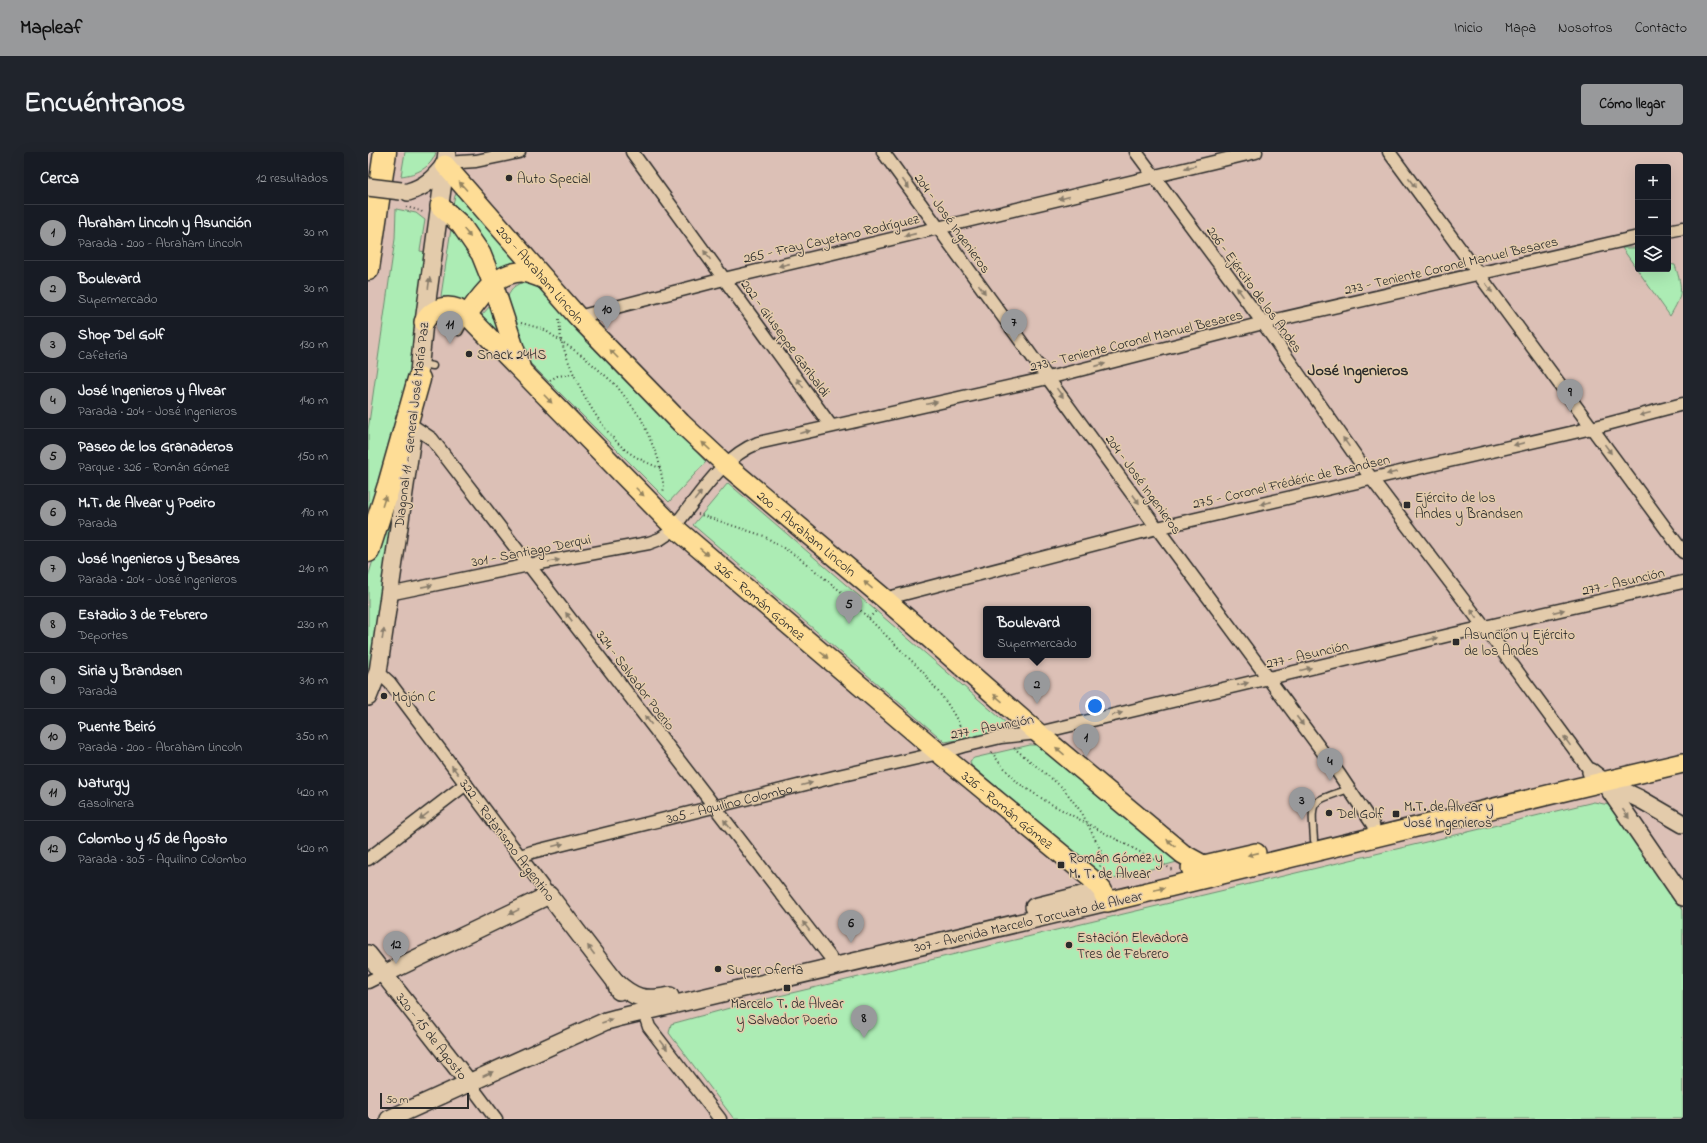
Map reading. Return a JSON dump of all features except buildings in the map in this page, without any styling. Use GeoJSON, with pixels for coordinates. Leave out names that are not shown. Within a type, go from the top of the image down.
{"type":"FeatureCollection","features":[{"type":"Feature","properties":{"kind":"highway"},"geometry":{"type":"LineString","coordinates":[[368,270],[385,152]]}},
{"type":"Feature","properties":{"kind":"highway"},"geometry":{"type":"LineString","coordinates":[[368,551],[424,370]]}},
{"type":"Feature","properties":{"kind":"main road"},"geometry":{"type":"LineString","coordinates":[[404,192],[421,187],[432,179],[446,160]]}},
{"type":"Feature","properties":{"kind":"main road","name":"Diagonal 11 - General José María Paz"},"geometry":{"type":"LineString","coordinates":[[368,697],[378,672],[388,594],[424,370],[424,322],[446,160]]}},
{"type":"Feature","properties":{"kind":"main road","name":"200 - Abraham Lincoln"},"geometry":{"type":"LineString","coordinates":[[446,160],[544,279],[578,317],[681,423],[725,464],[884,599],[1038,733],[1183,854],[1203,865]]}},
{"type":"Feature","properties":{"kind":"main road"},"geometry":{"type":"LineString","coordinates":[[368,186],[404,192],[440,206],[461,225],[477,246],[493,284],[522,371]]}},
{"type":"Feature","properties":{"kind":"main road"},"geometry":{"type":"LineString","coordinates":[[467,315],[476,302],[493,284],[514,273],[524,272],[544,279]]}},
{"type":"Feature","properties":{"kind":"main road","name":"326 - Román Gómez"},"geometry":{"type":"LineString","coordinates":[[424,322],[434,310],[444,307],[455,308],[467,315],[674,527],[1101,891]]}},
{"type":"Feature","properties":{"kind":"main road","name":"307 - Avenida Marcelo Torcuato de Alvear"},"geometry":{"type":"LineString","coordinates":[[615,981],[631,994],[640,998],[656,999],[1101,891],[1374,831],[1597,777],[1683,752]]}},
{"type":"Feature","properties":{"kind":"main road","name":"307 - Avenida Marcelo Torcuato de Alvear"},"geometry":{"type":"LineString","coordinates":[[1597,777],[1683,763]]}},
{"type":"Feature","properties":{"kind":"main road"},"geometry":{"type":"LineString","coordinates":[[1597,777],[1640,799],[1683,824]]}},
{"type":"Feature","properties":{"kind":"main road"},"geometry":{"type":"LineString","coordinates":[[1597,777],[1683,897]]}},
{"type":"Feature","properties":{"kind":"main road","name":"307 - Avenida Marcelo Torcuato de Alvear"},"geometry":{"type":"LineString","coordinates":[[389,1119],[606,1021],[1174,872],[1314,840],[1374,831]]}},
{"type":"Feature","properties":{"kind":"main road"},"geometry":{"type":"LineString","coordinates":[[384,974],[550,895]]}},
{"type":"Feature","properties":{"kind":"main road","name":"322 - Rotarismo Argentino"},"geometry":{"type":"LineString","coordinates":[[550,895],[615,981],[637,1014]]}},
{"type":"Feature","properties":{"kind":"main road","name":"320 - 15 de Agosto"},"geometry":{"type":"LineString","coordinates":[[368,954],[469,1083]]}},
{"type":"Feature","properties":{"kind":"street"},"geometry":{"type":"LineString","coordinates":[[446,160],[476,161],[519,152]]}},
{"type":"Feature","properties":{"kind":"street","name":"202 - Giuseppe Garibaldi"},"geometry":{"type":"LineString","coordinates":[[632,152],[831,426]]}},
{"type":"Feature","properties":{"kind":"street","name":"204 - José Ingenieros"},"geometry":{"type":"LineString","coordinates":[[883,152],[1349,789],[1374,831]]}},
{"type":"Feature","properties":{"kind":"street","name":"206 - Ejército de los Andes"},"geometry":{"type":"LineString","coordinates":[[1136,152],[1263,324],[1371,478],[1597,777]]}},
{"type":"Feature","properties":{"kind":"street","name":"265 - Fray Cayetano Rodríguez"},"geometry":{"type":"LineString","coordinates":[[578,317],[724,279],[1256,152]]}},
{"type":"Feature","properties":{"kind":"street"},"geometry":{"type":"LineString","coordinates":[[1389,152],[1683,552]]}},
{"type":"Feature","properties":{"kind":"street"},"geometry":{"type":"LineString","coordinates":[[1671,230],[1683,228]]}},
{"type":"Feature","properties":{"kind":"street","name":"273 - Teniente Coronel Manuel Besares"},"geometry":{"type":"LineString","coordinates":[[674,527],[725,464],[745,448],[758,443],[1048,378],[1263,324],[1635,238]]}},
{"type":"Feature","properties":{"kind":"street","name":"275 - Coronel Frédéric de Brandsen"},"geometry":{"type":"LineString","coordinates":[[884,599],[1157,528],[1592,428],[1683,404]]}},
{"type":"Feature","properties":{"kind":"street","name":"324 - Salvador Poerio"},"geometry":{"type":"LineString","coordinates":[[414,426],[432,439],[830,957]]}},
{"type":"Feature","properties":{"kind":"street","name":"301 - Santiago Derqui"},"geometry":{"type":"LineString","coordinates":[[388,594],[529,565],[649,543],[660,539],[674,527]]}},
{"type":"Feature","properties":{"kind":"street","name":"277 - Asunción"},"geometry":{"type":"LineString","coordinates":[[939,753],[986,740],[1038,733],[1454,634],[1683,582]]}},
{"type":"Feature","properties":{"kind":"street","name":"322 - Rotarismo Argentino"},"geometry":{"type":"LineString","coordinates":[[378,672],[390,683],[550,895]]}},
{"type":"Feature","properties":{"kind":"street","name":"305 - Aquilino Colombo"},"geometry":{"type":"LineString","coordinates":[[521,856],[714,806],[939,753]]}},
{"type":"Feature","properties":{"kind":"street"},"geometry":{"type":"LineString","coordinates":[[368,859],[466,784]]}},
{"type":"Feature","properties":{"kind":"street"},"geometry":{"type":"LineString","coordinates":[[368,982],[384,974]]}},
{"type":"Feature","properties":{"kind":"street","name":"322 - Rotarismo Argentino"},"geometry":{"type":"LineString","coordinates":[[637,1014],[650,1027],[718,1119]]}},
{"type":"Feature","properties":{"kind":"street","name":"320 - 15 de Agosto"},"geometry":{"type":"LineString","coordinates":[[469,1083],[496,1119]]}},
{"type":"Feature","properties":{"kind":"lane"},"geometry":{"type":"LineString","coordinates":[[459,332],[467,315]]}},
{"type":"Feature","properties":{"kind":"lane"},"geometry":{"type":"LineString","coordinates":[[1314,840],[1312,811],[1314,804],[1318,800],[1349,789]]}},
{"type":"Feature","properties":{"kind":"path"},"geometry":{"type":"LineString","coordinates":[[560,296],[558,311],[562,342],[574,374],[597,417],[622,447],[646,462],[660,468]]}},
{"type":"Feature","properties":{"kind":"path"},"geometry":{"type":"LineString","coordinates":[[505,322],[514,321],[543,329],[583,356],[616,385],[641,418],[658,458],[664,487],[660,512]]}},
{"type":"Feature","properties":{"kind":"path"},"geometry":{"type":"LineString","coordinates":[[536,387],[557,376],[574,374]]}},
{"type":"Feature","properties":{"kind":"path"},"geometry":{"type":"LineString","coordinates":[[687,511],[764,536],[798,557],[844,594],[922,671],[947,703],[959,723],[963,746]]}},
{"type":"Feature","properties":{"kind":"path"},"geometry":{"type":"LineString","coordinates":[[1001,737],[1063,788],[1082,813],[1102,853],[1099,869],[1101,891]]}},
{"type":"Feature","properties":{"kind":"path"},"geometry":{"type":"LineString","coordinates":[[986,740],[998,761],[1018,783],[1089,826],[1166,866],[1174,872]]}},
{"type":"Feature","properties":{"kind":"green space"},"geometry":{"type":"Polygon","coordinates":[[[405,152],[436,152],[431,162],[423,169],[413,174],[401,176],[405,152]]]}},
{"type":"Feature","properties":{"kind":"green space"},"geometry":{"type":"Polygon","coordinates":[[[458,190],[518,262],[499,280],[480,238],[453,204],[458,190]]]}},
{"type":"Feature","properties":{"kind":"green space"},"geometry":{"type":"Polygon","coordinates":[[[396,209],[416,213],[425,220],[420,251],[425,252],[411,370],[368,534],[368,430],[395,239],[396,209]]]}},
{"type":"Feature","properties":{"kind":"green space"},"geometry":{"type":"Polygon","coordinates":[[[451,229],[466,244],[487,283],[469,302],[441,296],[451,229]]]}},
{"type":"Feature","properties":{"kind":"green space"},"geometry":{"type":"Polygon","coordinates":[[[1622,248],[1635,248],[1635,266],[1622,248]]]}},
{"type":"Feature","properties":{"kind":"green space"},"geometry":{"type":"Polygon","coordinates":[[[1671,264],[1675,265],[1679,280],[1680,292],[1670,316],[1639,272],[1671,272],[1671,264]]]}},
{"type":"Feature","properties":{"kind":"green space"},"geometry":{"type":"Polygon","coordinates":[[[523,282],[535,282],[706,462],[669,502],[529,362],[507,305],[508,296],[511,290],[523,282]]]}},
{"type":"Feature","properties":{"kind":"green space"},"geometry":{"type":"Polygon","coordinates":[[[491,305],[498,332],[481,316],[491,305]]]}},
{"type":"Feature","properties":{"kind":"green space"},"geometry":{"type":"Polygon","coordinates":[[[402,463],[376,643],[368,672],[368,577],[402,463]]]}},
{"type":"Feature","properties":{"kind":"green space"},"geometry":{"type":"Polygon","coordinates":[[[728,483],[1006,723],[1005,732],[945,742],[693,525],[728,483]]]}},
{"type":"Feature","properties":{"kind":"green space"},"geometry":{"type":"Polygon","coordinates":[[[1030,745],[1038,745],[1177,862],[1106,881],[971,765],[970,761],[974,758],[1030,745]]]}},
{"type":"Feature","properties":{"kind":"green space"},"geometry":{"type":"Polygon","coordinates":[[[1594,802],[1609,805],[1683,910],[1683,1119],[734,1119],[669,1033],[671,1024],[737,1006],[1594,802]]]}},
{"type":"Feature","properties":{"kind":"place","name":"Auto Special"},"geometry":{"type":"Point","coordinates":[509,178]}},
{"type":"Feature","properties":{"kind":"place","name":"Puente Beiró"},"geometry":{"type":"Point","coordinates":[607,329]}},
{"type":"Feature","properties":{"kind":"place","name":"José Ingenieros y Besares"},"geometry":{"type":"Point","coordinates":[1014,342]}},
{"type":"Feature","properties":{"kind":"place","name":"Naturgy"},"geometry":{"type":"Point","coordinates":[450,344]}},
{"type":"Feature","properties":{"kind":"place","name":"Snack 24HS"},"geometry":{"type":"Point","coordinates":[469,354]}},
{"type":"Feature","properties":{"kind":"place","name":"Siria y Brandsen"},"geometry":{"type":"Point","coordinates":[1570,412]}},
{"type":"Feature","properties":{"kind":"place","name":"Ejército de los Andes y Brandsen"},"geometry":{"type":"Point","coordinates":[1407,505]}},
{"type":"Feature","properties":{"kind":"place","name":"Paseo de los Granaderos"},"geometry":{"type":"Point","coordinates":[849,624]}},
{"type":"Feature","properties":{"kind":"place","name":"Asunción y Ejército de los Andes"},"geometry":{"type":"Point","coordinates":[1456,642]}},
{"type":"Feature","properties":{"kind":"place","name":"Mojón C"},"geometry":{"type":"Point","coordinates":[384,696]}},
{"type":"Feature","properties":{"kind":"place","name":"Boulevard"},"geometry":{"type":"Point","coordinates":[1037,704]}},
{"type":"Feature","properties":{"kind":"place","name":"Abraham Lincoln y Asunción"},"geometry":{"type":"Point","coordinates":[1086,757]}},
{"type":"Feature","properties":{"kind":"place","name":"José Ingenieros y Alvear"},"geometry":{"type":"Point","coordinates":[1330,781]}},
{"type":"Feature","properties":{"kind":"place","name":"Del Golf"},"geometry":{"type":"Point","coordinates":[1329,813]}},
{"type":"Feature","properties":{"kind":"place","name":"M.T. de Alvear y José Ingenieros"},"geometry":{"type":"Point","coordinates":[1396,814]}},
{"type":"Feature","properties":{"kind":"place","name":"Shop Del Golf"},"geometry":{"type":"Point","coordinates":[1302,820]}},
{"type":"Feature","properties":{"kind":"place","name":"Román Gómez y M. T. de Alvear"},"geometry":{"type":"Point","coordinates":[1061,865]}},
{"type":"Feature","properties":{"kind":"place","name":"M.T. de Alvear y Poeiro"},"geometry":{"type":"Point","coordinates":[851,943]}},
{"type":"Feature","properties":{"kind":"place","name":"Estación Elevadora Tres de Febrero"},"geometry":{"type":"Point","coordinates":[1069,945]}},
{"type":"Feature","properties":{"kind":"place","name":"Colombo y 15 de Agosto"},"geometry":{"type":"Point","coordinates":[396,964]}},
{"type":"Feature","properties":{"kind":"place","name":"Super Oferta"},"geometry":{"type":"Point","coordinates":[718,969]}},
{"type":"Feature","properties":{"kind":"place","name":"Marcelo T. de Alvear y Salvador Poerio"},"geometry":{"type":"Point","coordinates":[787,988]}},
{"type":"Feature","properties":{"kind":"place","name":"Estadio 3 de Febrero"},"geometry":{"type":"Point","coordinates":[864,1038]}},
{"type":"Feature","properties":{"kind":"district","name":"José Ingenieros"},"geometry":{"type":"Point","coordinates":[1358,369]}}]}
